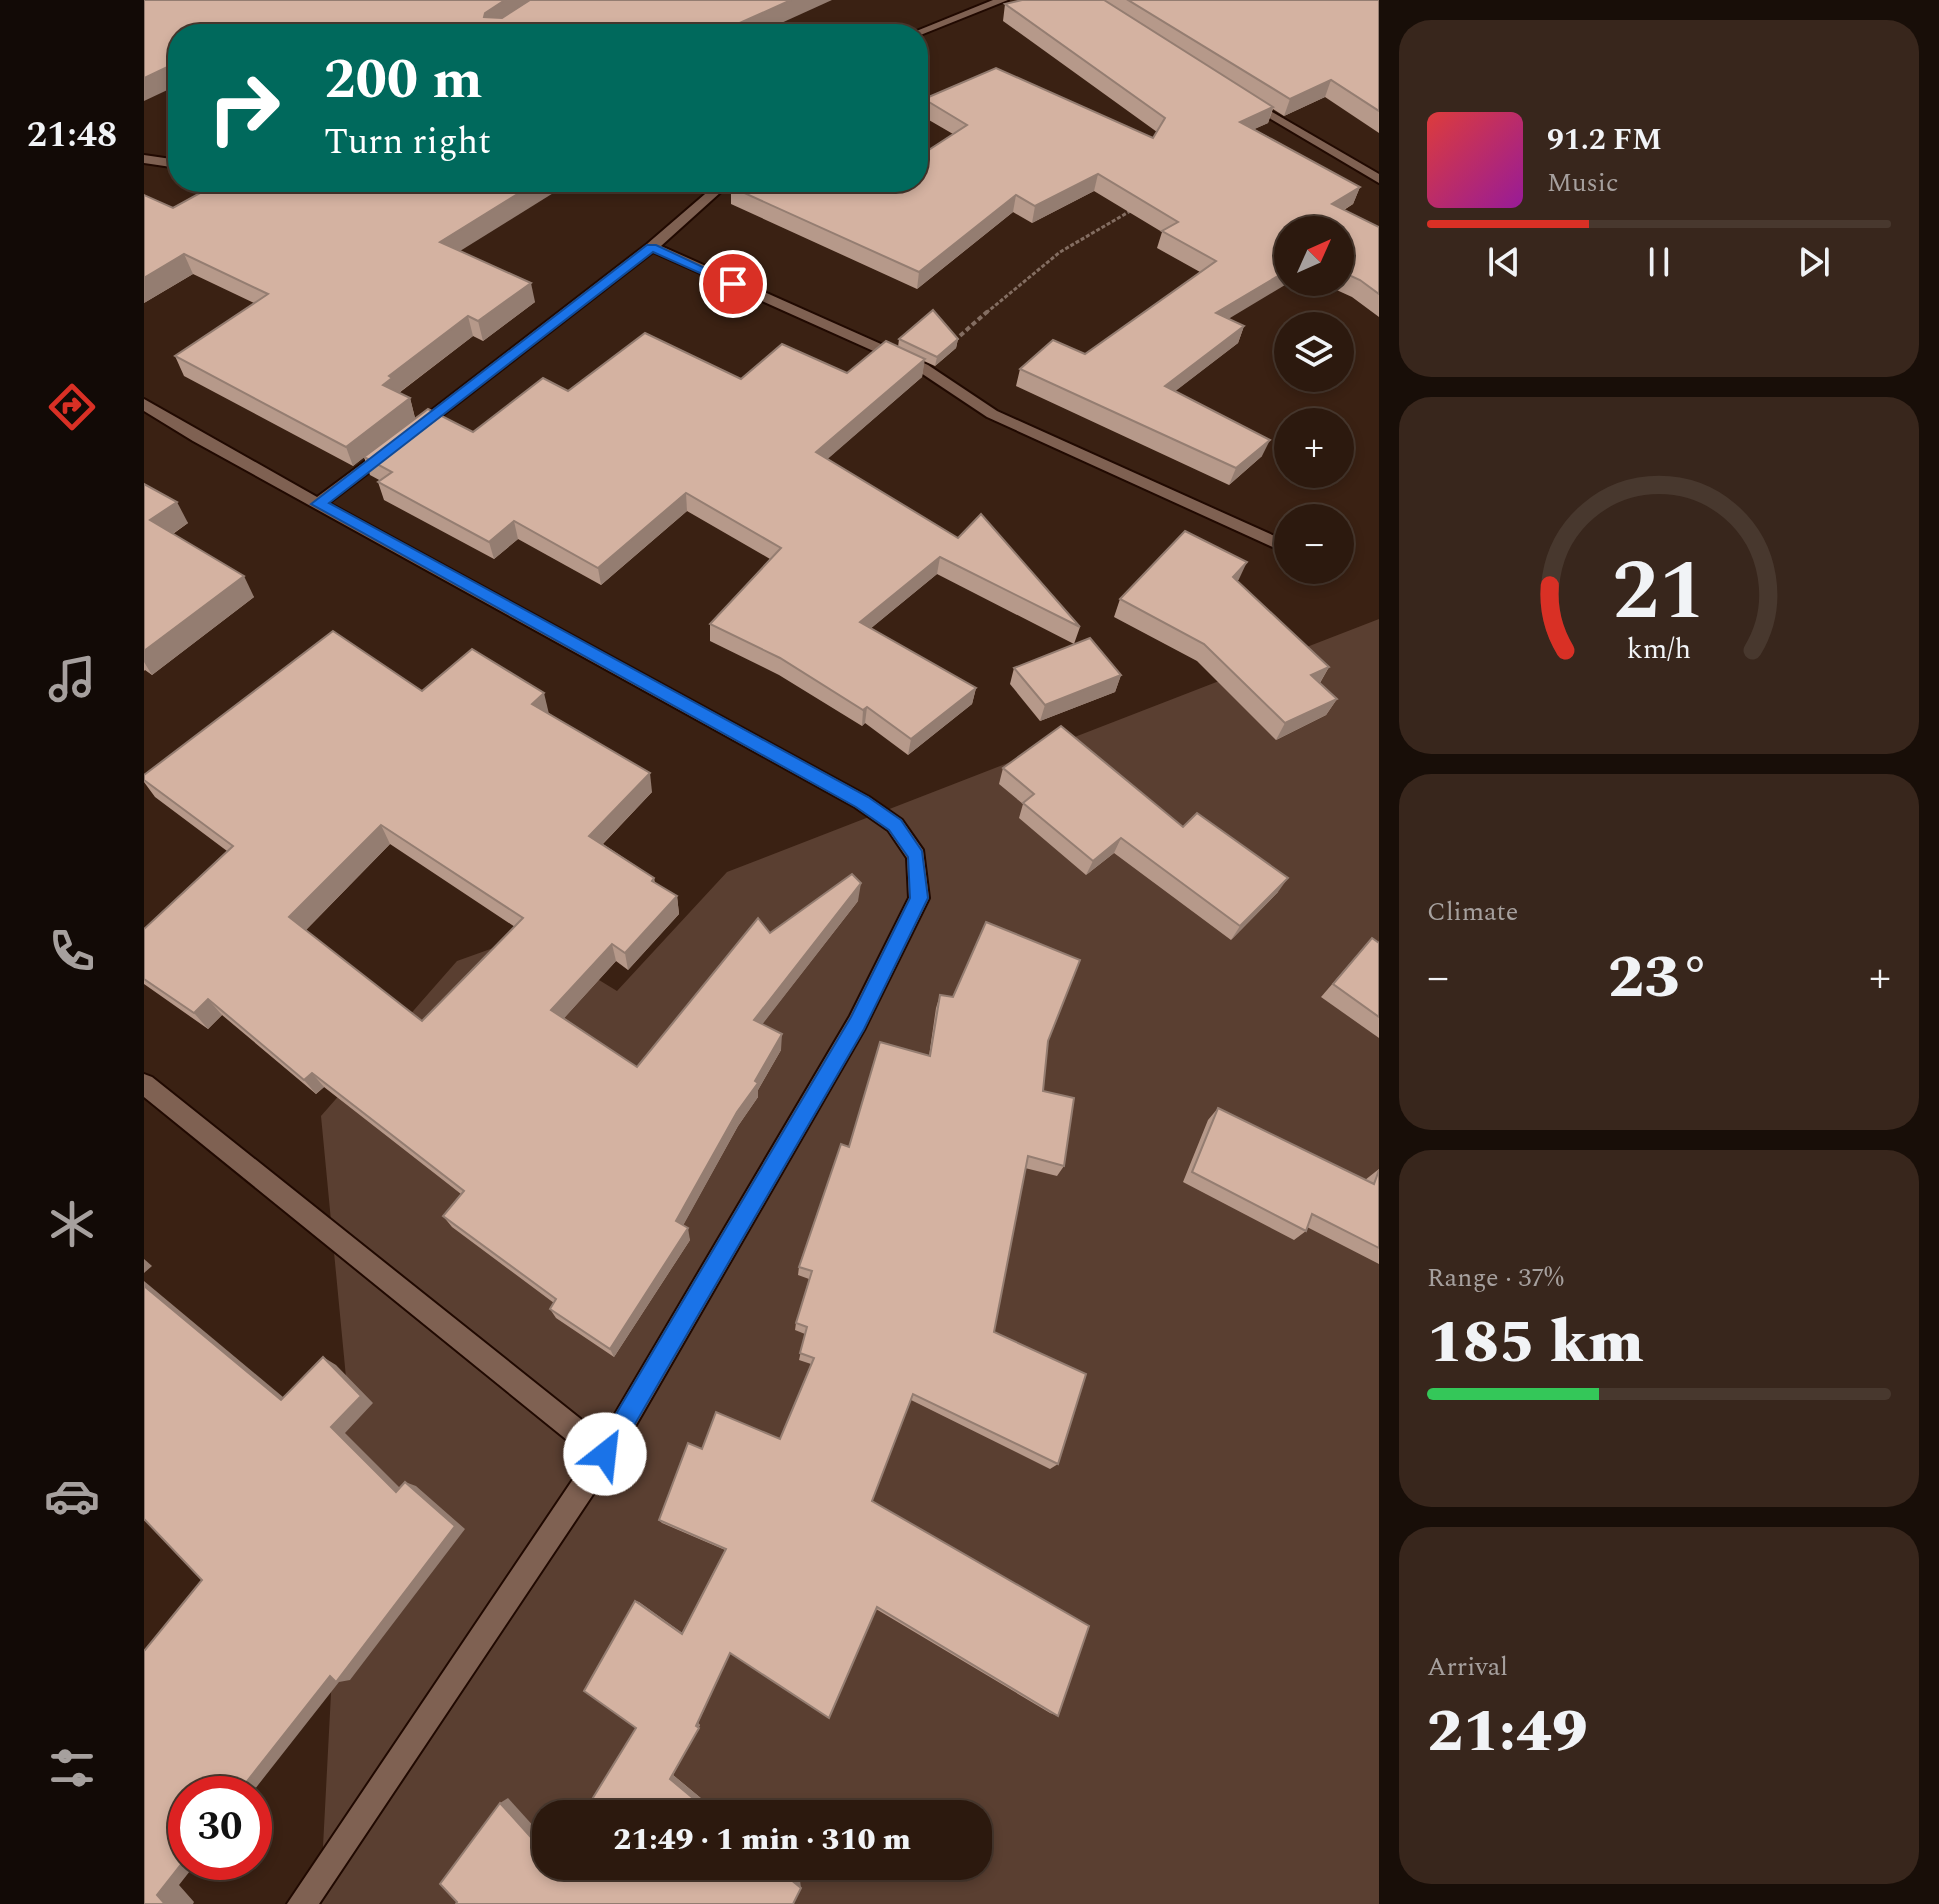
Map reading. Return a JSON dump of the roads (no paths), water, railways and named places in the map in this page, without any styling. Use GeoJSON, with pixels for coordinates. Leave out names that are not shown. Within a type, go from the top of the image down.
{"type":"FeatureCollection","features":[{"type":"Feature","properties":{"kind":"street"},"geometry":{"type":"LineString","coordinates":[[928,29],[1003,0]]}},
{"type":"Feature","properties":{"kind":"street"},"geometry":{"type":"LineString","coordinates":[[1231,90],[1305,138],[1379,179]]}},
{"type":"Feature","properties":{"kind":"street"},"geometry":{"type":"LineString","coordinates":[[144,159],[168,163]]}},
{"type":"Feature","properties":{"kind":"street"},"geometry":{"type":"LineString","coordinates":[[318,504],[652,247],[715,192]]}},
{"type":"Feature","properties":{"kind":"street"},"geometry":{"type":"LineString","coordinates":[[652,247],[923,368],[992,414],[1274,542]]}},
{"type":"Feature","properties":{"kind":"street"},"geometry":{"type":"LineString","coordinates":[[144,404],[198,438],[862,802],[895,825],[916,856],[919,898],[857,1023],[605,1454],[302,1904]]}},
{"type":"Feature","properties":{"kind":"street"},"geometry":{"type":"LineString","coordinates":[[144,1084],[605,1454]]}}]}
